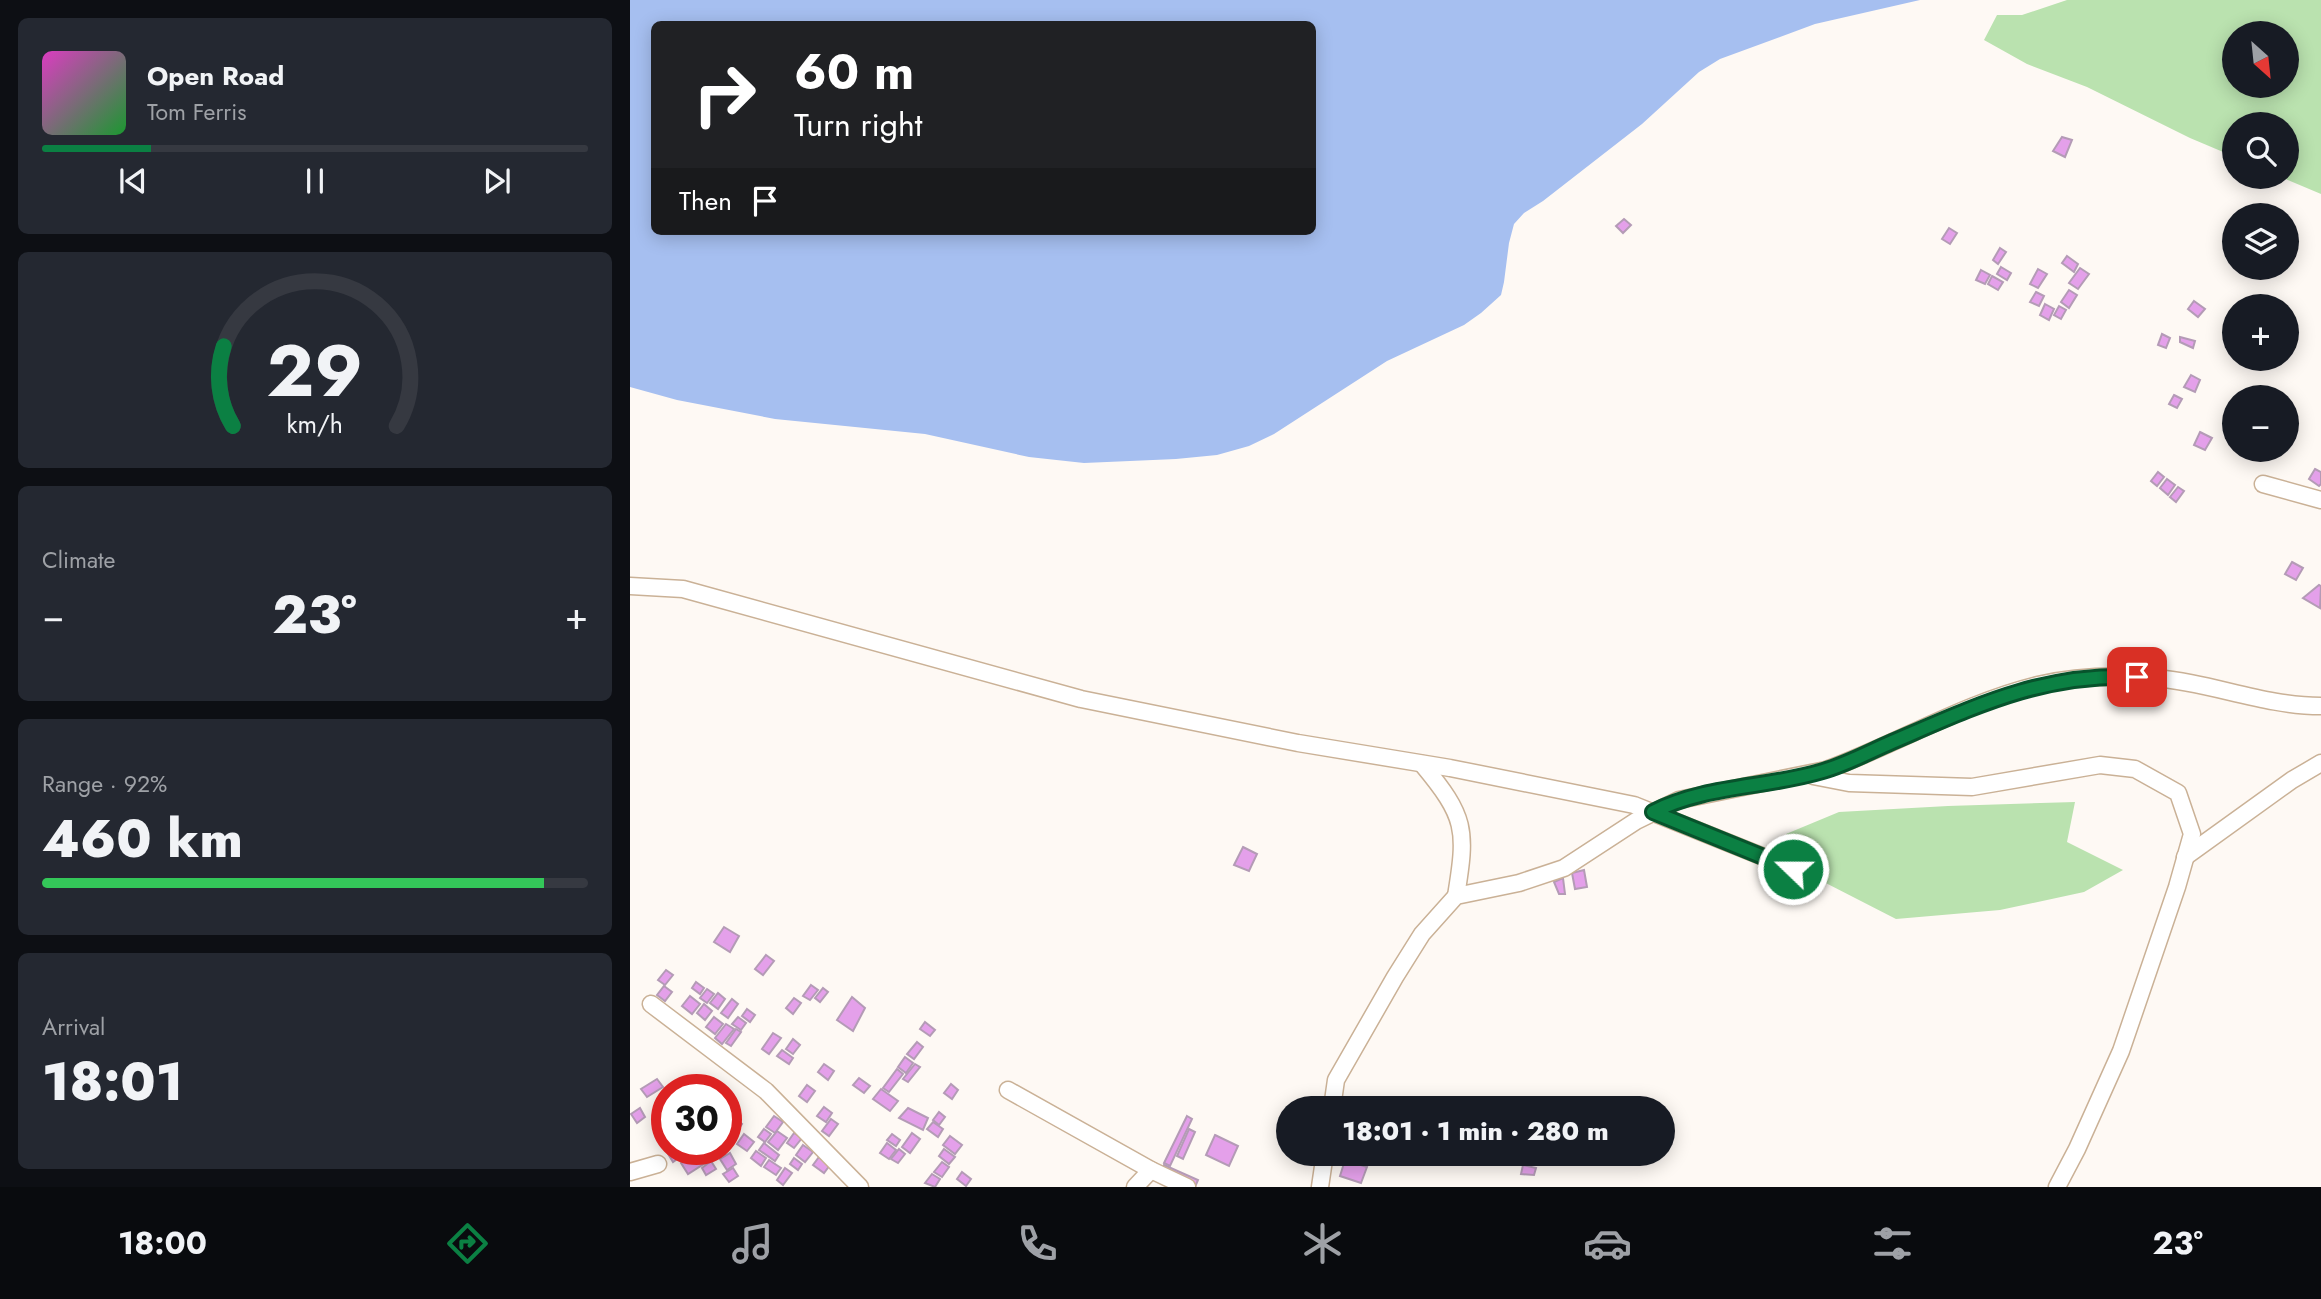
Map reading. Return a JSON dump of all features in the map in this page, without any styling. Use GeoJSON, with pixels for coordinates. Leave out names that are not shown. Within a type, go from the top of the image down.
{"type":"FeatureCollection","features":[{"type":"Feature","properties":{"kind":"street"},"geometry":{"type":"LineString","coordinates":[[2263,484],[2321,500]]}},
{"type":"Feature","properties":{"kind":"street"},"geometry":{"type":"LineString","coordinates":[[630,586],[682,589],[1081,699],[1298,743],[1634,805],[1816,878]]}},
{"type":"Feature","properties":{"kind":"street"},"geometry":{"type":"LineString","coordinates":[[1456,896],[1519,883],[1564,868],[1653,812],[1693,796],[1810,775],[1843,764],[2001,696],[2039,685],[2078,678],[2156,678],[2266,700],[2321,706]]}},
{"type":"Feature","properties":{"kind":"street"},"geometry":{"type":"LineString","coordinates":[[2185,858],[2292,780],[2321,763]]}},
{"type":"Feature","properties":{"kind":"street"},"geometry":{"type":"LineString","coordinates":[[1334,1096],[1336,1080],[1395,977],[1422,934],[1456,896],[1463,857],[1461,825],[1448,797],[1422,764]]}},
{"type":"Feature","properties":{"kind":"street"},"geometry":{"type":"LineString","coordinates":[[1810,775],[1849,783],[1972,787],[2100,765],[2135,769],[2178,793],[2192,834],[2185,858],[2121,1051],[2057,1187]]}},
{"type":"Feature","properties":{"kind":"street"},"geometry":{"type":"LineString","coordinates":[[651,1004],[766,1091],[860,1187]]}},
{"type":"Feature","properties":{"kind":"street"},"geometry":{"type":"LineString","coordinates":[[1008,1090],[1151,1170],[1187,1187]]}},
{"type":"Feature","properties":{"kind":"street"},"geometry":{"type":"LineString","coordinates":[[630,1172],[654,1165]]}},
{"type":"Feature","properties":{"kind":"street"},"geometry":{"type":"LineString","coordinates":[[1320,1187],[1323,1166]]}},
{"type":"Feature","properties":{"kind":"street"},"geometry":{"type":"LineString","coordinates":[[1135,1187],[1151,1170]]}},
{"type":"Feature","properties":{"kind":"green space"},"geometry":{"type":"Polygon","coordinates":[[[2067,0],[2321,0],[2321,194],[2299,185],[2299,112],[2222,112],[2222,152],[2087,87],[2027,64],[1984,40],[1997,15],[2022,15],[2067,0]]]}},
{"type":"Feature","properties":{"kind":"green space"},"geometry":{"type":"Polygon","coordinates":[[[2075,802],[2067,842],[2123,870],[2084,892],[2000,910],[1896,919],[1816,878],[1786,834],[1839,812],[2075,802]]]}},
{"type":"Feature","properties":{"kind":"water"},"geometry":{"type":"Polygon","coordinates":[[[630,0],[1920,0],[1815,24],[1720,59],[1699,72],[1642,124],[1524,213],[1514,224],[1501,295],[1481,313],[1464,325],[1387,361],[1274,434],[1249,446],[1217,455],[1084,463],[1029,457],[925,434],[775,419],[677,400],[630,387],[630,0]]]}},
{"type":"Feature","properties":{"kind":"building"},"geometry":{"type":"Polygon","coordinates":[[[2062,137],[2072,140],[2065,157],[2053,151],[2062,137]]]}},
{"type":"Feature","properties":{"kind":"building"},"geometry":{"type":"Polygon","coordinates":[[[1624,219],[1631,225],[1623,233],[1616,226],[1624,219]]]}},
{"type":"Feature","properties":{"kind":"building"},"geometry":{"type":"Polygon","coordinates":[[[1949,228],[1957,233],[1950,244],[1942,239],[1949,228]]]}},
{"type":"Feature","properties":{"kind":"building"},"geometry":{"type":"Polygon","coordinates":[[[2000,248],[2006,252],[1998,264],[1993,260],[2000,248]]]}},
{"type":"Feature","properties":{"kind":"building"},"geometry":{"type":"Polygon","coordinates":[[[2067,256],[2078,264],[2074,272],[2062,263],[2067,256]]]}},
{"type":"Feature","properties":{"kind":"building"},"geometry":{"type":"Polygon","coordinates":[[[2001,267],[2011,273],[2007,280],[1997,274],[2001,267]]]}},
{"type":"Feature","properties":{"kind":"building"},"geometry":{"type":"Polygon","coordinates":[[[2080,268],[2089,274],[2078,289],[2069,283],[2080,268]]]}},
{"type":"Feature","properties":{"kind":"building"},"geometry":{"type":"Polygon","coordinates":[[[2038,269],[2047,274],[2038,288],[2030,284],[2038,269]]]}},
{"type":"Feature","properties":{"kind":"building"},"geometry":{"type":"Polygon","coordinates":[[[1981,270],[1990,275],[1985,284],[1976,280],[1981,270]]]}},
{"type":"Feature","properties":{"kind":"building"},"geometry":{"type":"Polygon","coordinates":[[[1992,276],[2003,282],[1998,290],[1988,284],[1992,276]]]}},
{"type":"Feature","properties":{"kind":"building"},"geometry":{"type":"Polygon","coordinates":[[[2069,290],[2077,295],[2069,308],[2061,302],[2069,290]]]}},
{"type":"Feature","properties":{"kind":"building"},"geometry":{"type":"Polygon","coordinates":[[[2036,292],[2044,296],[2039,306],[2030,302],[2036,292]]]}},
{"type":"Feature","properties":{"kind":"building"},"geometry":{"type":"Polygon","coordinates":[[[2194,301],[2205,309],[2198,317],[2188,309],[2194,301]]]}},
{"type":"Feature","properties":{"kind":"building"},"geometry":{"type":"Polygon","coordinates":[[[2045,304],[2054,309],[2049,320],[2040,315],[2045,304]]]}},
{"type":"Feature","properties":{"kind":"building"},"geometry":{"type":"Polygon","coordinates":[[[2059,306],[2066,310],[2061,319],[2054,315],[2059,306]]]}},
{"type":"Feature","properties":{"kind":"building"},"geometry":{"type":"Polygon","coordinates":[[[2162,334],[2170,338],[2166,348],[2158,345],[2162,334]]]}},
{"type":"Feature","properties":{"kind":"building"},"geometry":{"type":"Polygon","coordinates":[[[2180,337],[2195,341],[2193,348],[2180,342],[2180,337]]]}},
{"type":"Feature","properties":{"kind":"building"},"geometry":{"type":"Polygon","coordinates":[[[2191,375],[2200,380],[2195,392],[2184,387],[2191,375]]]}},
{"type":"Feature","properties":{"kind":"building"},"geometry":{"type":"Polygon","coordinates":[[[2174,395],[2182,399],[2177,408],[2169,404],[2174,395]]]}},
{"type":"Feature","properties":{"kind":"building"},"geometry":{"type":"Polygon","coordinates":[[[2200,432],[2212,438],[2205,450],[2194,445],[2200,432]]]}},
{"type":"Feature","properties":{"kind":"building"},"geometry":{"type":"Polygon","coordinates":[[[2315,469],[2321,472],[2319,486],[2309,479],[2315,469]]]}},
{"type":"Feature","properties":{"kind":"building"},"geometry":{"type":"Polygon","coordinates":[[[2158,472],[2164,477],[2157,486],[2151,481],[2158,472]]]}},
{"type":"Feature","properties":{"kind":"building"},"geometry":{"type":"Polygon","coordinates":[[[2167,479],[2175,485],[2168,495],[2160,488],[2167,479]]]}},
{"type":"Feature","properties":{"kind":"building"},"geometry":{"type":"Polygon","coordinates":[[[2178,487],[2184,491],[2176,502],[2170,497],[2178,487]]]}},
{"type":"Feature","properties":{"kind":"building"},"geometry":{"type":"Polygon","coordinates":[[[2292,562],[2303,568],[2296,580],[2285,574],[2292,562]]]}},
{"type":"Feature","properties":{"kind":"building"},"geometry":{"type":"Polygon","coordinates":[[[2321,586],[2320,608],[2303,598],[2321,586]]]}},
{"type":"Feature","properties":{"kind":"building"},"geometry":{"type":"Polygon","coordinates":[[[1243,847],[1257,854],[1249,871],[1234,865],[1243,847]]]}},
{"type":"Feature","properties":{"kind":"building"},"geometry":{"type":"Polygon","coordinates":[[[1584,870],[1587,887],[1575,889],[1572,873],[1584,870]]]}},
{"type":"Feature","properties":{"kind":"building"},"geometry":{"type":"Polygon","coordinates":[[[1563,878],[1565,894],[1559,894],[1554,882],[1563,878]]]}},
{"type":"Feature","properties":{"kind":"building"},"geometry":{"type":"Polygon","coordinates":[[[724,927],[739,936],[730,952],[714,942],[724,927]]]}},
{"type":"Feature","properties":{"kind":"building"},"geometry":{"type":"Polygon","coordinates":[[[766,955],[774,961],[763,975],[755,969],[766,955]]]}},
{"type":"Feature","properties":{"kind":"building"},"geometry":{"type":"Polygon","coordinates":[[[666,970],[673,975],[665,985],[658,980],[666,970]]]}},
{"type":"Feature","properties":{"kind":"building"},"geometry":{"type":"Polygon","coordinates":[[[696,982],[704,988],[700,994],[692,988],[696,982]]]}},
{"type":"Feature","properties":{"kind":"building"},"geometry":{"type":"Polygon","coordinates":[[[811,985],[818,990],[810,1000],[803,996],[811,985]]]}},
{"type":"Feature","properties":{"kind":"building"},"geometry":{"type":"Polygon","coordinates":[[[664,986],[672,992],[665,1001],[657,995],[664,986]]]}},
{"type":"Feature","properties":{"kind":"building"},"geometry":{"type":"Polygon","coordinates":[[[823,988],[828,992],[820,1002],[815,998],[823,988]]]}},
{"type":"Feature","properties":{"kind":"building"},"geometry":{"type":"Polygon","coordinates":[[[707,989],[714,994],[707,1003],[700,998],[707,989]]]}},
{"type":"Feature","properties":{"kind":"building"},"geometry":{"type":"Polygon","coordinates":[[[718,993],[725,999],[718,1009],[710,1003],[718,993]]]}},
{"type":"Feature","properties":{"kind":"building"},"geometry":{"type":"Polygon","coordinates":[[[690,996],[700,1004],[692,1014],[682,1006],[690,996]]]}},
{"type":"Feature","properties":{"kind":"building"},"geometry":{"type":"Polygon","coordinates":[[[852,997],[865,1008],[853,1031],[837,1020],[852,997]]]}},
{"type":"Feature","properties":{"kind":"building"},"geometry":{"type":"Polygon","coordinates":[[[794,998],[801,1003],[793,1014],[786,1008],[794,998]]]}},
{"type":"Feature","properties":{"kind":"building"},"geometry":{"type":"Polygon","coordinates":[[[732,999],[738,1004],[728,1018],[721,1013],[732,999]]]}},
{"type":"Feature","properties":{"kind":"building"},"geometry":{"type":"Polygon","coordinates":[[[704,1004],[712,1011],[705,1020],[697,1013],[704,1004]]]}},
{"type":"Feature","properties":{"kind":"building"},"geometry":{"type":"Polygon","coordinates":[[[747,1009],[755,1015],[750,1022],[742,1016],[747,1009]]]}},
{"type":"Feature","properties":{"kind":"building"},"geometry":{"type":"Polygon","coordinates":[[[714,1017],[723,1024],[715,1034],[706,1027],[714,1017]]]}},
{"type":"Feature","properties":{"kind":"building"},"geometry":{"type":"Polygon","coordinates":[[[738,1017],[746,1023],[741,1030],[732,1024],[738,1017]]]}},
{"type":"Feature","properties":{"kind":"building"},"geometry":{"type":"Polygon","coordinates":[[[925,1022],[935,1030],[930,1036],[920,1029],[925,1022]]]}},
{"type":"Feature","properties":{"kind":"building"},"geometry":{"type":"Polygon","coordinates":[[[726,1024],[734,1029],[722,1044],[715,1038],[726,1024]]]}},
{"type":"Feature","properties":{"kind":"building"},"geometry":{"type":"Polygon","coordinates":[[[736,1029],[741,1032],[731,1046],[726,1043],[736,1029]]]}},
{"type":"Feature","properties":{"kind":"building"},"geometry":{"type":"Polygon","coordinates":[[[773,1033],[781,1038],[769,1054],[762,1049],[773,1033]]]}},
{"type":"Feature","properties":{"kind":"building"},"geometry":{"type":"Polygon","coordinates":[[[793,1039],[800,1045],[793,1054],[786,1049],[793,1039]]]}},
{"type":"Feature","properties":{"kind":"building"},"geometry":{"type":"Polygon","coordinates":[[[917,1042],[923,1047],[914,1059],[907,1054],[917,1042]]]}},
{"type":"Feature","properties":{"kind":"building"},"geometry":{"type":"Polygon","coordinates":[[[782,1050],[793,1058],[789,1064],[777,1056],[782,1050]]]}},
{"type":"Feature","properties":{"kind":"building"},"geometry":{"type":"Polygon","coordinates":[[[905,1057],[913,1063],[906,1073],[898,1067],[905,1057]]]}},
{"type":"Feature","properties":{"kind":"building"},"geometry":{"type":"Polygon","coordinates":[[[824,1064],[834,1071],[828,1080],[818,1072],[824,1064]]]}},
{"type":"Feature","properties":{"kind":"building"},"geometry":{"type":"Polygon","coordinates":[[[915,1064],[920,1067],[908,1082],[903,1079],[915,1064]]]}},
{"type":"Feature","properties":{"kind":"building"},"geometry":{"type":"Polygon","coordinates":[[[897,1069],[903,1074],[889,1092],[883,1088],[897,1069]]]}},
{"type":"Feature","properties":{"kind":"building"},"geometry":{"type":"Polygon","coordinates":[[[859,1078],[870,1086],[864,1093],[853,1085],[859,1078]]]}},
{"type":"Feature","properties":{"kind":"building"},"geometry":{"type":"Polygon","coordinates":[[[651,1083],[651,1094],[647,1097],[641,1089],[651,1083]]]}},
{"type":"Feature","properties":{"kind":"building"},"geometry":{"type":"Polygon","coordinates":[[[951,1084],[958,1090],[952,1099],[944,1093],[951,1084]]]}},
{"type":"Feature","properties":{"kind":"building"},"geometry":{"type":"Polygon","coordinates":[[[807,1085],[815,1091],[807,1102],[799,1096],[807,1085]]]}},
{"type":"Feature","properties":{"kind":"building"},"geometry":{"type":"Polygon","coordinates":[[[881,1089],[898,1101],[890,1111],[873,1099],[881,1089]]]}},
{"type":"Feature","properties":{"kind":"building"},"geometry":{"type":"Polygon","coordinates":[[[824,1107],[832,1113],[826,1122],[817,1116],[824,1107]]]}},
{"type":"Feature","properties":{"kind":"building"},"geometry":{"type":"Polygon","coordinates":[[[640,1108],[645,1117],[637,1123],[631,1114],[640,1108]]]}},
{"type":"Feature","properties":{"kind":"building"},"geometry":{"type":"Polygon","coordinates":[[[908,1108],[928,1118],[923,1130],[899,1118],[908,1108]]]}},
{"type":"Feature","properties":{"kind":"building"},"geometry":{"type":"Polygon","coordinates":[[[939,1112],[945,1117],[939,1125],[933,1120],[939,1112]]]}},
{"type":"Feature","properties":{"kind":"building"},"geometry":{"type":"Polygon","coordinates":[[[774,1116],[783,1122],[775,1133],[766,1127],[774,1116]]]}},
{"type":"Feature","properties":{"kind":"building"},"geometry":{"type":"Polygon","coordinates":[[[1187,1116],[1192,1119],[1170,1166],[1164,1163],[1187,1116]]]}},
{"type":"Feature","properties":{"kind":"building"},"geometry":{"type":"Polygon","coordinates":[[[831,1119],[838,1124],[829,1136],[822,1131],[831,1119]]]}},
{"type":"Feature","properties":{"kind":"building"},"geometry":{"type":"Polygon","coordinates":[[[933,1122],[943,1129],[938,1137],[927,1129],[933,1122]]]}},
{"type":"Feature","properties":{"kind":"building"},"geometry":{"type":"Polygon","coordinates":[[[764,1129],[771,1134],[765,1142],[758,1137],[764,1129]]]}},
{"type":"Feature","properties":{"kind":"building"},"geometry":{"type":"Polygon","coordinates":[[[1189,1129],[1195,1132],[1183,1159],[1177,1156],[1189,1129]]]}},
{"type":"Feature","properties":{"kind":"building"},"geometry":{"type":"Polygon","coordinates":[[[777,1131],[787,1138],[778,1150],[768,1142],[777,1131]]]}},
{"type":"Feature","properties":{"kind":"building"},"geometry":{"type":"Polygon","coordinates":[[[794,1133],[802,1138],[794,1148],[787,1143],[794,1133]]]}},
{"type":"Feature","properties":{"kind":"building"},"geometry":{"type":"Polygon","coordinates":[[[912,1133],[920,1139],[910,1153],[902,1147],[912,1133]]]}},
{"type":"Feature","properties":{"kind":"building"},"geometry":{"type":"Polygon","coordinates":[[[744,1134],[754,1142],[747,1151],[742,1148],[744,1134]]]}},
{"type":"Feature","properties":{"kind":"building"},"geometry":{"type":"Polygon","coordinates":[[[892,1134],[900,1140],[896,1146],[887,1140],[892,1134]]]}},
{"type":"Feature","properties":{"kind":"building"},"geometry":{"type":"Polygon","coordinates":[[[1215,1135],[1238,1146],[1229,1166],[1206,1155],[1215,1135]]]}},
{"type":"Feature","properties":{"kind":"building"},"geometry":{"type":"Polygon","coordinates":[[[950,1136],[962,1145],[955,1154],[943,1145],[950,1136]]]}},
{"type":"Feature","properties":{"kind":"building"},"geometry":{"type":"Polygon","coordinates":[[[764,1143],[779,1155],[775,1161],[759,1150],[764,1143]]]}},
{"type":"Feature","properties":{"kind":"building"},"geometry":{"type":"Polygon","coordinates":[[[887,1143],[896,1150],[889,1159],[880,1153],[887,1143]]]}},
{"type":"Feature","properties":{"kind":"building"},"geometry":{"type":"Polygon","coordinates":[[[803,1145],[813,1152],[805,1162],[796,1155],[803,1145]]]}},
{"type":"Feature","properties":{"kind":"building"},"geometry":{"type":"Polygon","coordinates":[[[899,1149],[905,1154],[898,1163],[891,1159],[899,1149]]]}},
{"type":"Feature","properties":{"kind":"building"},"geometry":{"type":"Polygon","coordinates":[[[944,1149],[955,1157],[949,1164],[939,1156],[944,1149]]]}},
{"type":"Feature","properties":{"kind":"building"},"geometry":{"type":"Polygon","coordinates":[[[756,1151],[766,1158],[761,1166],[751,1158],[756,1151]]]}},
{"type":"Feature","properties":{"kind":"building"},"geometry":{"type":"Polygon","coordinates":[[[819,1157],[830,1165],[824,1173],[813,1165],[819,1157]]]}},
{"type":"Feature","properties":{"kind":"building"},"geometry":{"type":"Polygon","coordinates":[[[794,1158],[802,1164],[798,1170],[790,1164],[794,1158]]]}},
{"type":"Feature","properties":{"kind":"building"},"geometry":{"type":"Polygon","coordinates":[[[769,1160],[781,1168],[776,1175],[764,1167],[769,1160]]]}},
{"type":"Feature","properties":{"kind":"building"},"geometry":{"type":"Polygon","coordinates":[[[942,1162],[949,1167],[942,1177],[934,1172],[942,1162]]]}},
{"type":"Feature","properties":{"kind":"building"},"geometry":{"type":"Polygon","coordinates":[[[682,1165],[702,1165],[688,1174],[682,1165]]]}},
{"type":"Feature","properties":{"kind":"building"},"geometry":{"type":"Polygon","coordinates":[[[714,1165],[716,1169],[706,1175],[702,1168],[714,1165]]]}},
{"type":"Feature","properties":{"kind":"building"},"geometry":{"type":"Polygon","coordinates":[[[1164,1165],[1198,1180],[1195,1187],[1161,1173],[1164,1165]]]}},
{"type":"Feature","properties":{"kind":"building"},"geometry":{"type":"Polygon","coordinates":[[[1343,1166],[1367,1167],[1361,1183],[1340,1176],[1343,1166]]]}},
{"type":"Feature","properties":{"kind":"building"},"geometry":{"type":"Polygon","coordinates":[[[1523,1166],[1536,1168],[1534,1175],[1521,1174],[1523,1166]]]}},
{"type":"Feature","properties":{"kind":"building"},"geometry":{"type":"Polygon","coordinates":[[[733,1168],[738,1176],[729,1182],[723,1174],[733,1168]]]}},
{"type":"Feature","properties":{"kind":"building"},"geometry":{"type":"Polygon","coordinates":[[[785,1168],[792,1173],[783,1185],[777,1180],[785,1168]]]}},
{"type":"Feature","properties":{"kind":"building"},"geometry":{"type":"Polygon","coordinates":[[[962,1172],[971,1179],[966,1186],[957,1179],[962,1172]]]}},
{"type":"Feature","properties":{"kind":"building"},"geometry":{"type":"Polygon","coordinates":[[[932,1174],[940,1179],[935,1187],[925,1183],[932,1174]]]}},
{"type":"Feature","properties":{"kind":"route"},"geometry":{"type":"LineString","coordinates":[[1793,869],[1653,812],[1693,796],[1798,778],[1826,770],[1983,703],[2039,685],[2078,678],[2137,677]]}}]}
